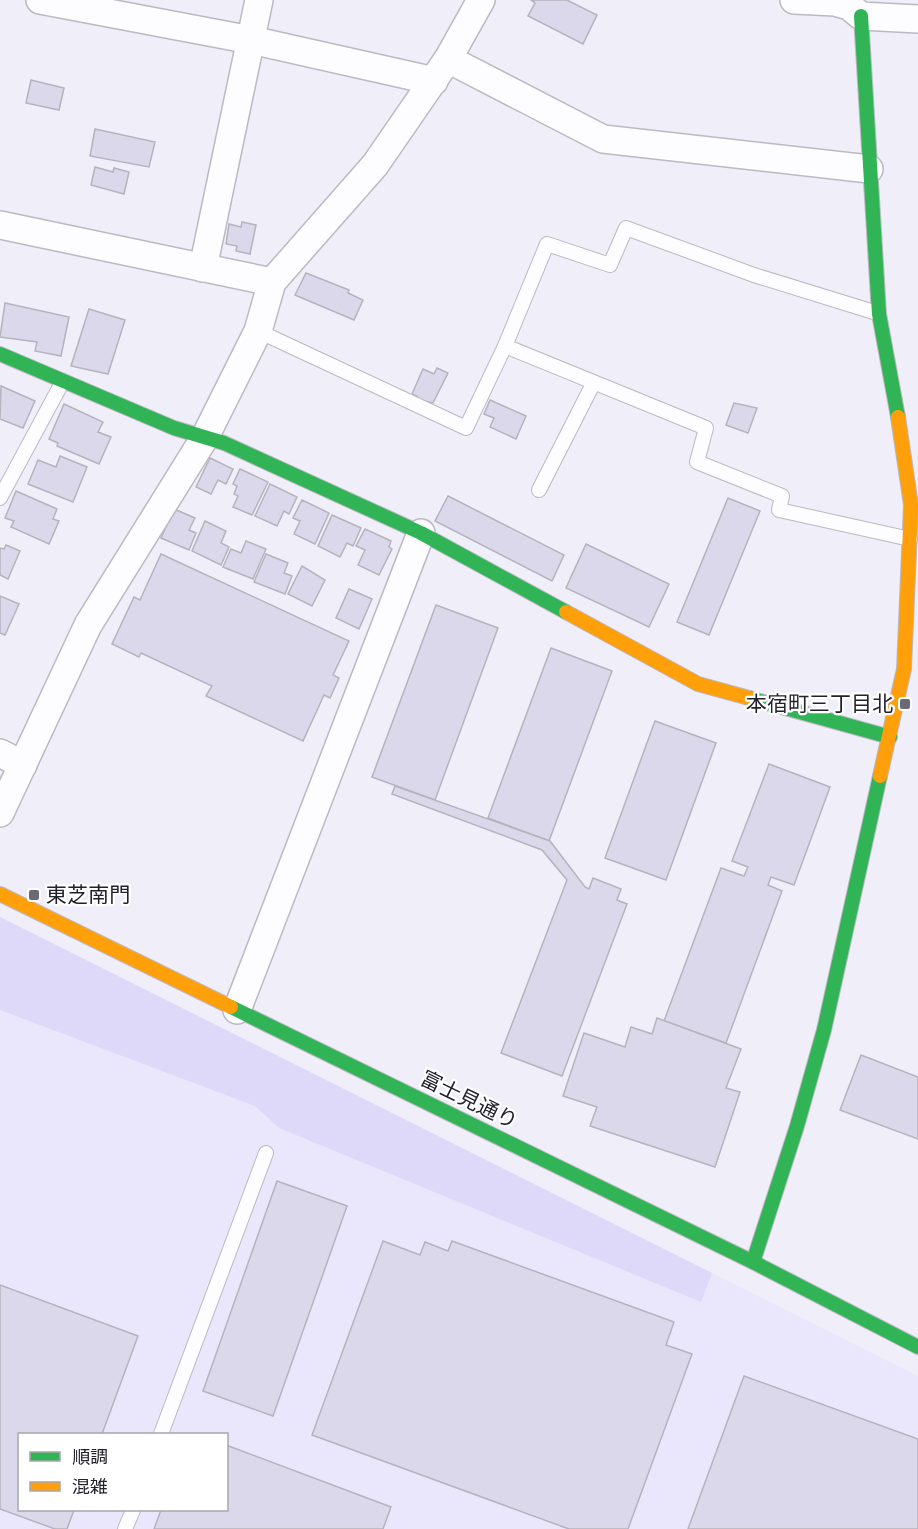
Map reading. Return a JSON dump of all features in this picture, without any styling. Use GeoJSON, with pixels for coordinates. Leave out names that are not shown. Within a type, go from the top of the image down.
{"type":"FeatureCollection","features":[{"type":"Feature","properties":{"kind":"street"},"geometry":{"type":"LineString","coordinates":[[40,0],[251,40],[434,81]]}},
{"type":"Feature","properties":{"kind":"street"},"geometry":{"type":"LineString","coordinates":[[203,268],[259,0]]}},
{"type":"Feature","properties":{"kind":"street"},"geometry":{"type":"LineString","coordinates":[[0,813],[11,759],[88,625],[205,436],[258,331],[272,282],[375,165],[434,81],[481,0]]}},
{"type":"Feature","properties":{"kind":"street"},"geometry":{"type":"LineString","coordinates":[[794,0],[835,2],[853,8],[918,19]]}},
{"type":"Feature","properties":{"kind":"street"},"geometry":{"type":"LineString","coordinates":[[753,1262],[797,1126],[824,1030],[904,669],[910,494],[892,374],[879,314],[869,169],[853,8]]}},
{"type":"Feature","properties":{"kind":"street"},"geometry":{"type":"LineString","coordinates":[[448,59],[603,139],[869,169]]}},
{"type":"Feature","properties":{"kind":"street"},"geometry":{"type":"LineString","coordinates":[[0,225],[272,282]]}},
{"type":"Feature","properties":{"kind":"street"},"geometry":{"type":"LineString","coordinates":[[0,354],[174,428],[205,436],[422,533],[698,684],[890,737]]}},
{"type":"Feature","properties":{"kind":"street"},"geometry":{"type":"LineString","coordinates":[[237,1010],[422,533]]}},
{"type":"Feature","properties":{"kind":"street","name":"富士見通り"},"geometry":{"type":"LineString","coordinates":[[0,894],[753,1262],[918,1347]]}},
{"type":"Feature","properties":{"kind":"lane"},"geometry":{"type":"LineString","coordinates":[[258,331],[466,429],[505,346],[547,244],[610,265],[626,228],[754,275],[879,314]]}},
{"type":"Feature","properties":{"kind":"lane"},"geometry":{"type":"LineString","coordinates":[[505,346],[593,384],[706,428],[697,462],[782,496],[779,510],[910,539]]}},
{"type":"Feature","properties":{"kind":"lane"},"geometry":{"type":"LineString","coordinates":[[0,498],[63,381]]}},
{"type":"Feature","properties":{"kind":"lane"},"geometry":{"type":"LineString","coordinates":[[539,490],[593,384]]}},
{"type":"Feature","properties":{"kind":"lane"},"geometry":{"type":"LineString","coordinates":[[161,1433],[266,1153]]}},
{"type":"Feature","properties":{"kind":"lane"},"geometry":{"type":"LineString","coordinates":[[126,1529],[132,1511]]}},
{"type":"Feature","properties":{"kind":"shaded area"},"geometry":{"type":"Polygon","coordinates":[[[0,917],[918,1376],[918,1529],[0,1529],[0,917]]]}},
{"type":"Feature","properties":{"kind":"shaded area"},"geometry":{"type":"Polygon","coordinates":[[[0,917],[712,1273],[701,1302],[279,1128],[255,1106],[0,1010],[0,917]]]}},
{"type":"Feature","properties":{"kind":"building"},"geometry":{"type":"Polygon","coordinates":[[[531,0],[567,0],[597,15],[583,44],[528,16],[535,3],[531,0]]]}},
{"type":"Feature","properties":{"kind":"building"},"geometry":{"type":"Polygon","coordinates":[[[31,80],[64,88],[59,110],[26,103],[31,80]]]}},
{"type":"Feature","properties":{"kind":"building"},"geometry":{"type":"Polygon","coordinates":[[[95,129],[155,142],[149,167],[90,156],[95,129]]]}},
{"type":"Feature","properties":{"kind":"building"},"geometry":{"type":"Polygon","coordinates":[[[95,167],[113,172],[114,168],[129,172],[124,194],[91,185],[95,167]]]}},
{"type":"Feature","properties":{"kind":"building"},"geometry":{"type":"Polygon","coordinates":[[[242,222],[256,225],[250,254],[236,251],[237,246],[226,244],[229,224],[241,227],[242,222]]]}},
{"type":"Feature","properties":{"kind":"building"},"geometry":{"type":"Polygon","coordinates":[[[306,273],[349,290],[348,293],[363,300],[354,320],[295,295],[306,273]]]}},
{"type":"Feature","properties":{"kind":"building"},"geometry":{"type":"Polygon","coordinates":[[[5,303],[69,317],[61,356],[35,351],[37,342],[0,337],[5,303]]]}},
{"type":"Feature","properties":{"kind":"building"},"geometry":{"type":"Polygon","coordinates":[[[89,309],[125,320],[108,374],[71,366],[89,309]]]}},
{"type":"Feature","properties":{"kind":"building"},"geometry":{"type":"Polygon","coordinates":[[[437,368],[448,373],[433,403],[415,399],[417,396],[412,394],[423,369],[434,374],[437,368]]]}},
{"type":"Feature","properties":{"kind":"building"},"geometry":{"type":"Polygon","coordinates":[[[1,386],[35,401],[23,428],[0,419],[1,386]]]}},
{"type":"Feature","properties":{"kind":"building"},"geometry":{"type":"Polygon","coordinates":[[[490,400],[526,416],[516,439],[490,427],[494,418],[484,414],[490,400]]]}},
{"type":"Feature","properties":{"kind":"building"},"geometry":{"type":"Polygon","coordinates":[[[734,403],[757,408],[748,433],[726,425],[734,403]]]}},
{"type":"Feature","properties":{"kind":"building"},"geometry":{"type":"Polygon","coordinates":[[[64,404],[103,422],[98,432],[111,437],[99,464],[57,446],[58,443],[49,439],[64,404]]]}},
{"type":"Feature","properties":{"kind":"building"},"geometry":{"type":"Polygon","coordinates":[[[60,456],[87,467],[73,502],[28,484],[38,460],[56,467],[60,456]]]}},
{"type":"Feature","properties":{"kind":"building"},"geometry":{"type":"Polygon","coordinates":[[[210,458],[233,469],[226,484],[218,480],[211,494],[196,487],[210,458]]]}},
{"type":"Feature","properties":{"kind":"building"},"geometry":{"type":"Polygon","coordinates":[[[240,469],[268,482],[252,515],[233,507],[238,496],[234,494],[237,486],[233,484],[240,469]]]}},
{"type":"Feature","properties":{"kind":"building"},"geometry":{"type":"Polygon","coordinates":[[[270,484],[297,497],[289,514],[284,511],[277,526],[255,516],[270,484]]]}},
{"type":"Feature","properties":{"kind":"building"},"geometry":{"type":"Polygon","coordinates":[[[16,491],[57,509],[53,519],[59,521],[49,544],[11,527],[14,521],[5,518],[16,491]]]}},
{"type":"Feature","properties":{"kind":"building"},"geometry":{"type":"Polygon","coordinates":[[[448,496],[564,555],[552,581],[435,521],[448,496]]]}},
{"type":"Feature","properties":{"kind":"building"},"geometry":{"type":"Polygon","coordinates":[[[728,498],[760,511],[709,635],[677,622],[728,498]]]}},
{"type":"Feature","properties":{"kind":"building"},"geometry":{"type":"Polygon","coordinates":[[[302,500],[329,513],[315,544],[294,534],[300,521],[293,518],[302,500]]]}},
{"type":"Feature","properties":{"kind":"building"},"geometry":{"type":"Polygon","coordinates":[[[174,509],[195,518],[189,530],[196,533],[189,550],[161,538],[174,509]]]}},
{"type":"Feature","properties":{"kind":"building"},"geometry":{"type":"Polygon","coordinates":[[[332,515],[361,528],[353,546],[347,543],[340,557],[318,546],[332,515]]]}},
{"type":"Feature","properties":{"kind":"building"},"geometry":{"type":"Polygon","coordinates":[[[205,521],[226,531],[221,543],[229,547],[221,565],[192,551],[205,521]]]}},
{"type":"Feature","properties":{"kind":"building"},"geometry":{"type":"Polygon","coordinates":[[[365,529],[391,541],[389,547],[392,549],[379,575],[358,565],[365,550],[356,546],[365,529]]]}},
{"type":"Feature","properties":{"kind":"building"},"geometry":{"type":"Polygon","coordinates":[[[246,541],[266,549],[253,579],[223,567],[231,549],[241,553],[246,541]]]}},
{"type":"Feature","properties":{"kind":"building"},"geometry":{"type":"Polygon","coordinates":[[[586,544],[669,584],[649,627],[566,588],[586,544]]]}},
{"type":"Feature","properties":{"kind":"building"},"geometry":{"type":"Polygon","coordinates":[[[6,545],[20,551],[8,579],[0,575],[0,548],[4,549],[6,545]]]}},
{"type":"Feature","properties":{"kind":"building"},"geometry":{"type":"Polygon","coordinates":[[[161,554],[349,641],[333,675],[339,678],[330,698],[324,695],[303,741],[206,696],[212,686],[141,653],[139,657],[112,644],[134,597],[140,600],[161,554]]]}},
{"type":"Feature","properties":{"kind":"building"},"geometry":{"type":"Polygon","coordinates":[[[266,554],[288,563],[284,573],[292,576],[285,594],[254,582],[266,554]]]}},
{"type":"Feature","properties":{"kind":"building"},"geometry":{"type":"Polygon","coordinates":[[[302,566],[325,580],[312,606],[288,594],[302,566]]]}},
{"type":"Feature","properties":{"kind":"building"},"geometry":{"type":"Polygon","coordinates":[[[349,589],[372,599],[359,629],[336,618],[349,589]]]}},
{"type":"Feature","properties":{"kind":"building"},"geometry":{"type":"Polygon","coordinates":[[[0,596],[19,604],[5,635],[0,633],[0,596]]]}},
{"type":"Feature","properties":{"kind":"building"},"geometry":{"type":"Polygon","coordinates":[[[436,605],[498,628],[435,800],[372,777],[436,605]]]}},
{"type":"Feature","properties":{"kind":"building"},"geometry":{"type":"Polygon","coordinates":[[[551,648],[612,671],[549,841],[488,818],[551,648]]]}},
{"type":"Feature","properties":{"kind":"building"},"geometry":{"type":"Polygon","coordinates":[[[655,721],[716,743],[666,880],[605,858],[655,721]]]}},
{"type":"Feature","properties":{"kind":"building"},"geometry":{"type":"Polygon","coordinates":[[[769,764],[830,787],[794,885],[771,877],[768,885],[782,891],[726,1043],[664,1021],[721,868],[744,876],[748,867],[732,861],[769,764]]]}},
{"type":"Feature","properties":{"kind":"building"},"geometry":{"type":"Polygon","coordinates":[[[395,786],[550,841],[585,887],[589,889],[593,878],[621,889],[617,900],[627,904],[562,1076],[501,1053],[567,880],[542,850],[392,794],[395,786]]]}},
{"type":"Feature","properties":{"kind":"building"},"geometry":{"type":"Polygon","coordinates":[[[657,1018],[741,1049],[726,1088],[740,1092],[715,1167],[590,1126],[597,1107],[563,1096],[584,1033],[625,1047],[631,1027],[652,1034],[657,1018]]]}},
{"type":"Feature","properties":{"kind":"building"},"geometry":{"type":"Polygon","coordinates":[[[861,1055],[918,1077],[918,1139],[840,1110],[861,1055]]]}},
{"type":"Feature","properties":{"kind":"building"},"geometry":{"type":"Polygon","coordinates":[[[277,1181],[347,1206],[273,1416],[203,1391],[277,1181]]]}},
{"type":"Feature","properties":{"kind":"building"},"geometry":{"type":"Polygon","coordinates":[[[383,1241],[420,1255],[425,1242],[448,1251],[452,1241],[674,1322],[666,1345],[692,1354],[628,1529],[569,1529],[312,1435],[383,1241]]]}},
{"type":"Feature","properties":{"kind":"building"},"geometry":{"type":"Polygon","coordinates":[[[0,1285],[138,1336],[102,1433],[18,1433],[18,1511],[74,1511],[67,1529],[55,1529],[0,1509],[0,1285]]]}},
{"type":"Feature","properties":{"kind":"building"},"geometry":{"type":"Polygon","coordinates":[[[744,1376],[918,1439],[918,1529],[688,1529],[744,1376]]]}},
{"type":"Feature","properties":{"kind":"building"},"geometry":{"type":"Polygon","coordinates":[[[228,1446],[391,1507],[383,1529],[154,1529],[161,1511],[228,1511],[228,1446]]]}},
{"type":"Feature","properties":{"kind":"traffic: fast"},"geometry":{"type":"LineString","coordinates":[[861,16],[879,314],[898,417]]}},
{"type":"Feature","properties":{"kind":"traffic: fast"},"geometry":{"type":"LineString","coordinates":[[0,354],[174,428],[224,443],[421,533],[566,612]]}},
{"type":"Feature","properties":{"kind":"traffic: fast"},"geometry":{"type":"LineString","coordinates":[[749,698],[890,737]]}},
{"type":"Feature","properties":{"kind":"traffic: fast"},"geometry":{"type":"LineString","coordinates":[[753,1262],[797,1126],[824,1030],[880,776]]}},
{"type":"Feature","properties":{"kind":"traffic: fast"},"geometry":{"type":"LineString","coordinates":[[231,1007],[753,1262],[918,1347]]}},
{"type":"Feature","properties":{"kind":"traffic: slow"},"geometry":{"type":"LineString","coordinates":[[880,776],[904,669],[911,505],[898,417]]}},
{"type":"Feature","properties":{"kind":"traffic: slow"},"geometry":{"type":"LineString","coordinates":[[566,612],[698,684],[749,698]]}},
{"type":"Feature","properties":{"kind":"traffic: slow"},"geometry":{"type":"LineString","coordinates":[[0,894],[231,1007]]}},
{"type":"Feature","properties":{"kind":"place","name":"本宿町三丁目北"},"geometry":{"type":"Point","coordinates":[905,704]}},
{"type":"Feature","properties":{"kind":"place","name":"東芝南門"},"geometry":{"type":"Point","coordinates":[34,895]}}]}
